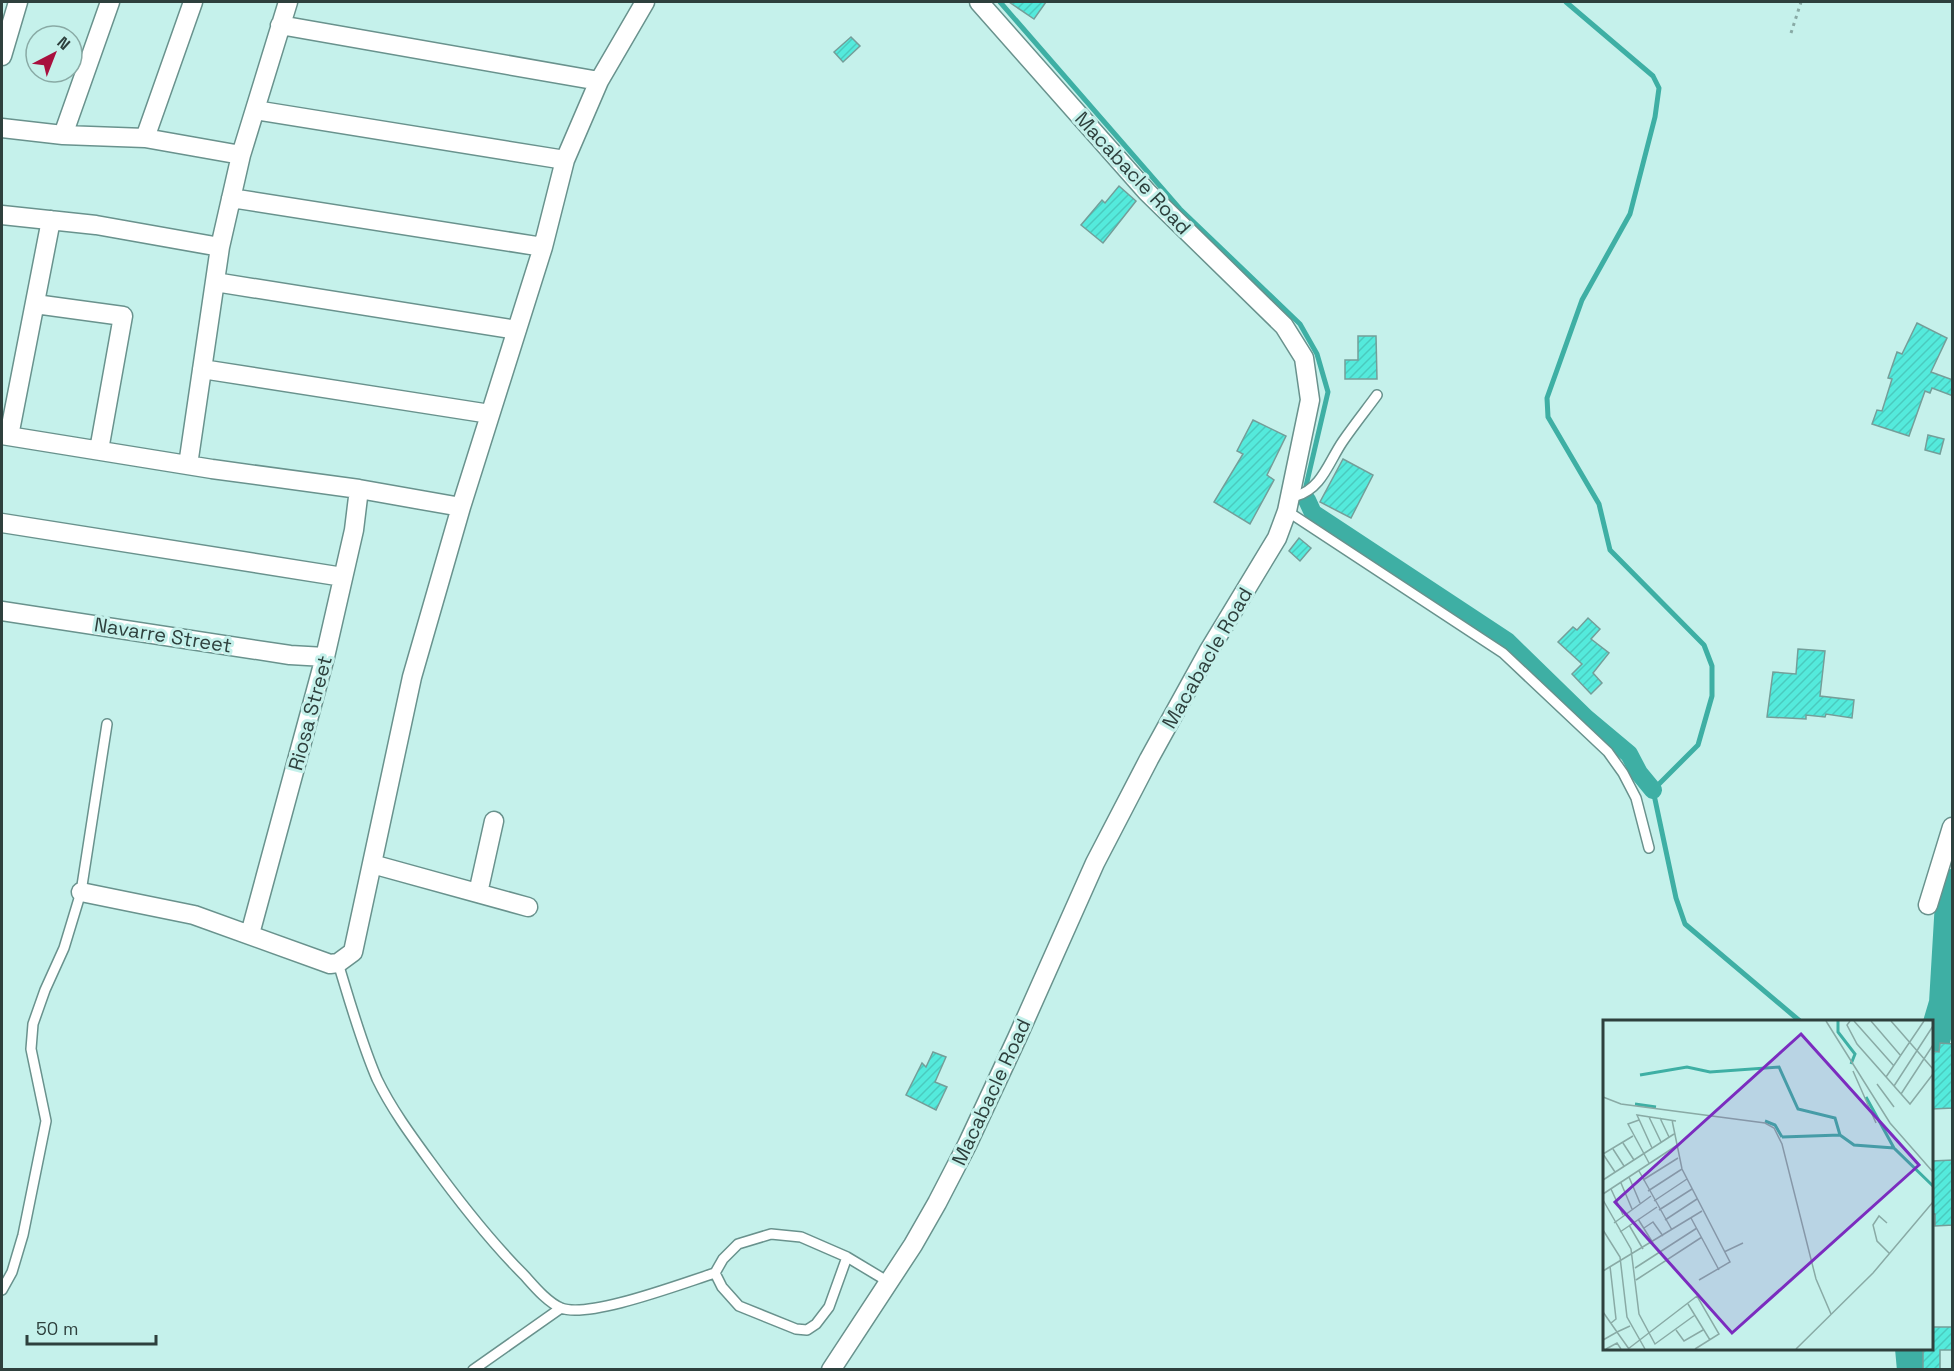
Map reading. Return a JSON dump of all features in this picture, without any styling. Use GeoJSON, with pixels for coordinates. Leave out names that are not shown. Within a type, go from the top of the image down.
{"type":"FeatureCollection","features":[{"type":"Feature","properties":{"kind":"street"},"geometry":{"type":"LineString","coordinates":[[2,56],[18,2]]}},
{"type":"Feature","properties":{"kind":"street"},"geometry":{"type":"LineString","coordinates":[[63,135],[111,2]]}},
{"type":"Feature","properties":{"kind":"street"},"geometry":{"type":"LineString","coordinates":[[145,138],[193,2]]}},
{"type":"Feature","properties":{"kind":"street"},"geometry":{"type":"LineString","coordinates":[[188,465],[220,247],[241,155],[288,2]]}},
{"type":"Feature","properties":{"kind":"street"},"geometry":{"type":"LineString","coordinates":[[81,892],[194,915],[330,964],[338,963],[353,952],[412,677],[461,507],[543,247],[566,160],[599,81],[645,2]]}},
{"type":"Feature","properties":{"kind":"street","name":"Macabacle Road"},"geometry":{"type":"LineString","coordinates":[[831,1370],[887,1281],[913,1245],[967,1145],[1046,976],[1095,863],[1208,652],[1277,538],[1289,503],[1310,400],[1304,358],[1284,326],[1147,192],[979,2]]}},
{"type":"Feature","properties":{"kind":"street"},"geometry":{"type":"LineString","coordinates":[[280,25],[599,81]]}},
{"type":"Feature","properties":{"kind":"street"},"geometry":{"type":"LineString","coordinates":[[255,110],[566,160]]}},
{"type":"Feature","properties":{"kind":"street"},"geometry":{"type":"LineString","coordinates":[[2,128],[63,135],[145,138],[241,155]]}},
{"type":"Feature","properties":{"kind":"street"},"geometry":{"type":"LineString","coordinates":[[231,198],[543,247]]}},
{"type":"Feature","properties":{"kind":"street"},"geometry":{"type":"LineString","coordinates":[[2,215],[96,225],[220,247]]}},
{"type":"Feature","properties":{"kind":"street"},"geometry":{"type":"LineString","coordinates":[[51,220],[35,304],[5,435],[188,465],[359,489],[461,507]]}},
{"type":"Feature","properties":{"kind":"street"},"geometry":{"type":"LineString","coordinates":[[215,282],[517,330]]}},
{"type":"Feature","properties":{"kind":"street"},"geometry":{"type":"LineString","coordinates":[[35,304],[123,316],[99,450]]}},
{"type":"Feature","properties":{"kind":"street"},"geometry":{"type":"LineString","coordinates":[[202,369],[490,414]]}},
{"type":"Feature","properties":{"kind":"street","name":"Riosa Street"},"geometry":{"type":"LineString","coordinates":[[250,934],[325,657],[354,530],[359,489]]}},
{"type":"Feature","properties":{"kind":"street"},"geometry":{"type":"LineString","coordinates":[[2,523],[343,578]]}},
{"type":"Feature","properties":{"kind":"street","name":"Navarre Street"},"geometry":{"type":"LineString","coordinates":[[2,611],[290,655],[325,657]]}},
{"type":"Feature","properties":{"kind":"street"},"geometry":{"type":"LineString","coordinates":[[478,893],[494,821]]}},
{"type":"Feature","properties":{"kind":"street"},"geometry":{"type":"LineString","coordinates":[[1928,906],[1953,827]]}},
{"type":"Feature","properties":{"kind":"street"},"geometry":{"type":"LineString","coordinates":[[372,864],[528,907]]}},
{"type":"Feature","properties":{"kind":"lane"},"geometry":{"type":"LineString","coordinates":[[1377,395],[1342,442],[1321,478],[1306,494],[1296,496],[1289,503],[1503,653],[1608,752],[1623,773],[1636,798],[1649,848]]}},
{"type":"Feature","properties":{"kind":"lane"},"geometry":{"type":"LineString","coordinates":[[2,1290],[12,1272],[23,1235],[45,1120],[31,1049],[33,1024],[64,948],[81,892],[107,724]]}},
{"type":"Feature","properties":{"kind":"lane"},"geometry":{"type":"LineString","coordinates":[[338,963],[361,1039],[378,1081],[402,1123],[458,1200],[496,1247],[541,1292],[561,1308],[584,1311],[612,1305],[715,1273],[723,1259],[738,1244],[771,1234],[801,1237],[847,1257],[887,1281]]}},
{"type":"Feature","properties":{"kind":"lane"},"geometry":{"type":"LineString","coordinates":[[715,1273],[722,1287],[739,1306],[796,1329],[807,1330],[816,1324],[829,1307],[847,1257]]}},
{"type":"Feature","properties":{"kind":"lane"},"geometry":{"type":"LineString","coordinates":[[473,1370],[561,1308]]}},
{"type":"Feature","properties":{"kind":"path"},"geometry":{"type":"LineString","coordinates":[[1791,33],[1801,2]]}},
{"type":"Feature","properties":{"kind":"building"},"geometry":{"type":"Polygon","coordinates":[[[1009,2],[1046,2],[1034,19],[1009,2]]]}},
{"type":"Feature","properties":{"kind":"building"},"geometry":{"type":"Polygon","coordinates":[[[851,37],[860,46],[843,62],[834,52],[851,37]]]}},
{"type":"Feature","properties":{"kind":"building"},"geometry":{"type":"Polygon","coordinates":[[[1119,186],[1136,201],[1103,243],[1081,225],[1102,200],[1105,203],[1119,186]]]}},
{"type":"Feature","properties":{"kind":"building"},"geometry":{"type":"Polygon","coordinates":[[[1917,323],[1947,338],[1931,372],[1953,380],[1953,396],[1932,388],[1930,393],[1925,391],[1909,436],[1872,424],[1877,410],[1882,411],[1892,379],[1888,378],[1897,352],[1902,354],[1917,323]]]}},
{"type":"Feature","properties":{"kind":"building"},"geometry":{"type":"Polygon","coordinates":[[[1358,336],[1376,336],[1377,379],[1345,379],[1345,360],[1358,360],[1358,336]]]}},
{"type":"Feature","properties":{"kind":"building"},"geometry":{"type":"Polygon","coordinates":[[[1253,420],[1286,436],[1267,475],[1274,480],[1250,524],[1214,502],[1243,454],[1237,451],[1253,420]]]}},
{"type":"Feature","properties":{"kind":"building"},"geometry":{"type":"Polygon","coordinates":[[[1928,435],[1944,439],[1940,454],[1925,450],[1928,435]]]}},
{"type":"Feature","properties":{"kind":"building"},"geometry":{"type":"Polygon","coordinates":[[[1343,459],[1373,475],[1351,518],[1320,502],[1343,459]]]}},
{"type":"Feature","properties":{"kind":"building"},"geometry":{"type":"Polygon","coordinates":[[[1299,538],[1311,548],[1300,561],[1289,551],[1299,538]]]}},
{"type":"Feature","properties":{"kind":"building"},"geometry":{"type":"Polygon","coordinates":[[[1588,618],[1600,629],[1591,639],[1609,653],[1593,673],[1602,683],[1591,694],[1572,674],[1582,664],[1558,642],[1573,627],[1577,630],[1588,618]]]}},
{"type":"Feature","properties":{"kind":"building"},"geometry":{"type":"Polygon","coordinates":[[[1798,649],[1825,651],[1820,696],[1854,700],[1852,718],[1826,714],[1825,717],[1806,715],[1806,719],[1767,717],[1773,672],[1796,674],[1798,649]]]}},
{"type":"Feature","properties":{"kind":"building"},"geometry":{"type":"Polygon","coordinates":[[[1940,1043],[1953,1044],[1953,1108],[1933,1109],[1933,1051],[1939,1052],[1940,1043]]]}},
{"type":"Feature","properties":{"kind":"building"},"geometry":{"type":"Polygon","coordinates":[[[933,1052],[946,1057],[935,1082],[947,1087],[936,1110],[906,1095],[922,1063],[926,1067],[933,1052]]]}},
{"type":"Feature","properties":{"kind":"building"},"geometry":{"type":"Polygon","coordinates":[[[1953,1160],[1953,1225],[1935,1226],[1933,1161],[1953,1160]]]}},
{"type":"Feature","properties":{"kind":"building"},"geometry":{"type":"Polygon","coordinates":[[[1933,1327],[1953,1327],[1953,1350],[1940,1350],[1940,1370],[1923,1370],[1923,1350],[1933,1350],[1933,1327]]]}},
{"type":"Feature","properties":{"kind":"waterway"},"geometry":{"type":"LineString","coordinates":[[1000,2],[1180,209],[1300,324],[1317,354],[1328,392],[1306,486],[1307,500]]}},
{"type":"Feature","properties":{"kind":"waterway"},"geometry":{"type":"LineString","coordinates":[[1566,2],[1653,76],[1659,88],[1655,117],[1630,214],[1582,300],[1547,398],[1548,417],[1599,504],[1610,550],[1704,645],[1712,666],[1712,696],[1698,745],[1653,790],[1676,898],[1685,924],[1799,1020]]}},
{"type":"Feature","properties":{"kind":"waterway"},"geometry":{"type":"LineString","coordinates":[[1307,500],[1313,513],[1507,641],[1586,718],[1629,754],[1639,773],[1653,790]]}},
{"type":"Feature","properties":{"kind":"waterway"},"geometry":{"type":"LineString","coordinates":[[1507,641],[1552,687]]}},
{"type":"Feature","properties":{"kind":"waterway"},"geometry":{"type":"LineString","coordinates":[[1933,1044],[1945,1003],[1952,885]]}},
{"type":"Feature","properties":{"kind":"waterway"},"geometry":{"type":"LineString","coordinates":[[1911,1350],[1913,1370]]}}]}
